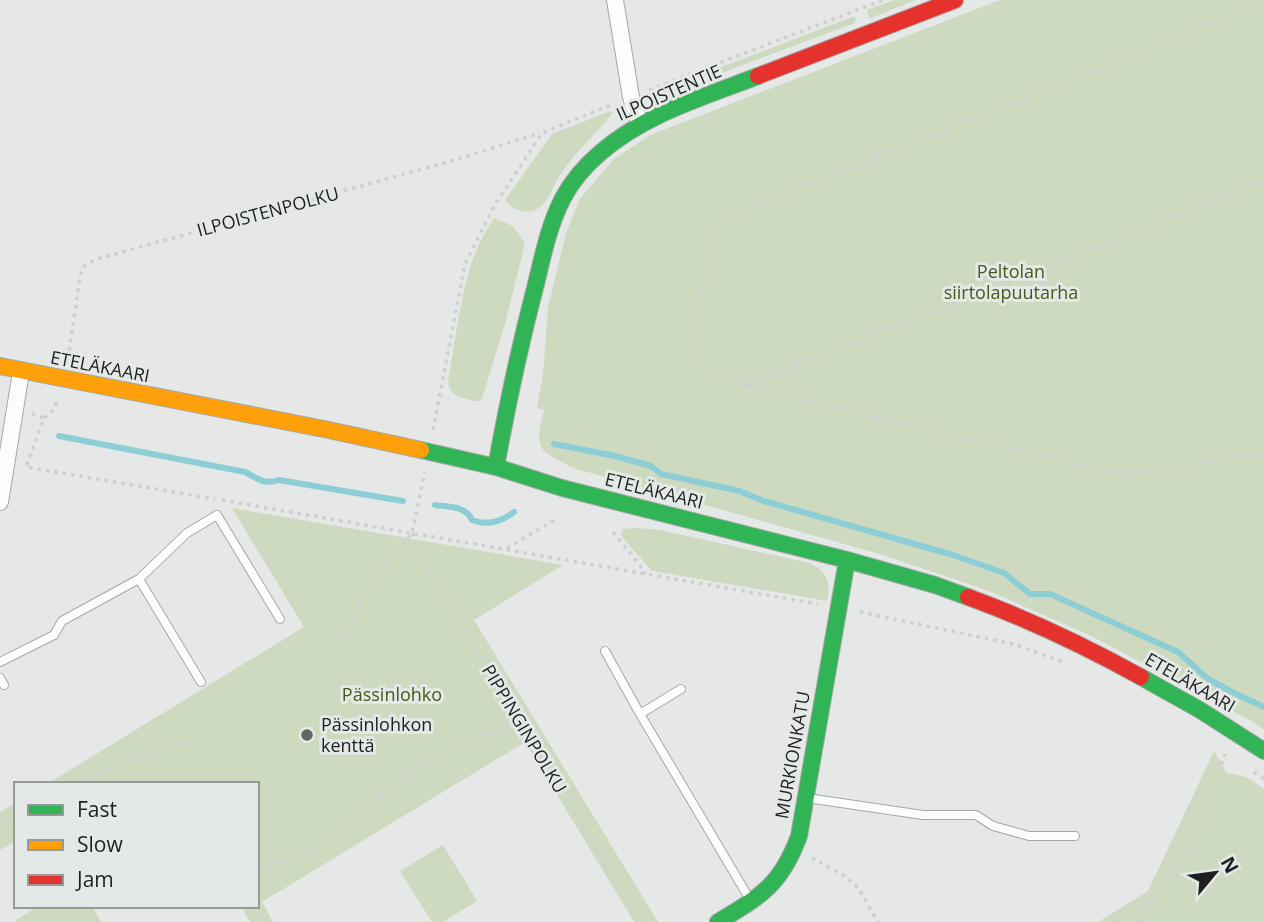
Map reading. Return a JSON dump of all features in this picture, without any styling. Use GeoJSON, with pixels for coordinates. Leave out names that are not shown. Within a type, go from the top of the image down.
{"type":"FeatureCollection","features":[{"type":"Feature","properties":{"kind":"main road","name":"ILPOISTENTIE"},"geometry":{"type":"LineString","coordinates":[[496,467],[526,322],[548,237],[571,185],[595,157],[623,134],[680,106],[955,0]]}},
{"type":"Feature","properties":{"kind":"main road","name":"ETELÄKAARI"},"geometry":{"type":"LineString","coordinates":[[0,366],[429,451],[935,585],[982,601],[1093,650],[1200,710],[1264,751]]}},
{"type":"Feature","properties":{"kind":"main road","name":"MURKIONKATU"},"geometry":{"type":"LineString","coordinates":[[723,921],[765,892],[779,878],[793,855],[806,798],[847,560]]}},
{"type":"Feature","properties":{"kind":"street"},"geometry":{"type":"LineString","coordinates":[[615,0],[631,97],[640,124]]}},
{"type":"Feature","properties":{"kind":"street"},"geometry":{"type":"LineString","coordinates":[[0,502],[21,372]]}},
{"type":"Feature","properties":{"kind":"lane"},"geometry":{"type":"LineString","coordinates":[[0,662],[54,635],[62,621],[139,579],[187,533],[217,515],[280,619]]}},
{"type":"Feature","properties":{"kind":"lane"},"geometry":{"type":"LineString","coordinates":[[139,579],[201,681]]}},
{"type":"Feature","properties":{"kind":"lane"},"geometry":{"type":"LineString","coordinates":[[605,651],[751,901]]}},
{"type":"Feature","properties":{"kind":"lane"},"geometry":{"type":"LineString","coordinates":[[640,714],[681,689]]}},
{"type":"Feature","properties":{"kind":"lane"},"geometry":{"type":"LineString","coordinates":[[806,798],[923,815],[976,815],[993,826],[1029,836],[1074,836]]}},
{"type":"Feature","properties":{"kind":"path"},"geometry":{"type":"LineString","coordinates":[[650,90],[883,0]]}},
{"type":"Feature","properties":{"kind":"path"},"geometry":{"type":"LineString","coordinates":[[1264,3],[721,221],[702,289],[692,345],[707,372],[746,386],[1121,475],[1264,453]]}},
{"type":"Feature","properties":{"kind":"path","name":"ILPOISTENPOLKU"},"geometry":{"type":"LineString","coordinates":[[68,358],[80,276],[85,265],[97,259],[456,160],[542,132],[617,102]]}},
{"type":"Feature","properties":{"kind":"path"},"geometry":{"type":"LineString","coordinates":[[347,639],[360,603],[381,568],[412,533],[465,264],[493,208],[542,132]]}},
{"type":"Feature","properties":{"kind":"path"},"geometry":{"type":"LineString","coordinates":[[746,386],[1264,180]]}},
{"type":"Feature","properties":{"kind":"path"},"geometry":{"type":"LineString","coordinates":[[16,409],[44,418],[26,467],[412,533]]}},
{"type":"Feature","properties":{"kind":"path"},"geometry":{"type":"LineString","coordinates":[[505,549],[556,520]]}},
{"type":"Feature","properties":{"kind":"path"},"geometry":{"type":"LineString","coordinates":[[613,532],[648,574]]}},
{"type":"Feature","properties":{"kind":"path","name":"PIPPINGINPOLKU"},"geometry":{"type":"LineString","coordinates":[[412,533],[417,552],[641,922]]}},
{"type":"Feature","properties":{"kind":"path"},"geometry":{"type":"LineString","coordinates":[[259,868],[305,855],[328,841],[404,779],[443,752],[522,725]]}},
{"type":"Feature","properties":{"kind":"path"},"geometry":{"type":"LineString","coordinates":[[82,782],[133,759],[198,738]]}},
{"type":"Feature","properties":{"kind":"path"},"geometry":{"type":"LineString","coordinates":[[1117,922],[1158,895],[1195,839],[1225,754]]}},
{"type":"Feature","properties":{"kind":"path"},"geometry":{"type":"LineString","coordinates":[[795,849],[845,876],[859,889],[878,922]]}},
{"type":"Feature","properties":{"kind":"path"},"geometry":{"type":"LineString","coordinates":[[1141,922],[1154,898]]}},
{"type":"Feature","properties":{"kind":"green space"},"geometry":{"type":"Polygon","coordinates":[[[894,0],[916,0],[869,19],[867,10],[894,0]]]}},
{"type":"Feature","properties":{"kind":"green space","name":"Peltolan siirtolapuutarha"},"geometry":{"type":"Polygon","coordinates":[[[1000,0],[1264,0],[1264,730],[1252,721],[1091,636],[989,591],[883,555],[573,468],[552,457],[542,447],[539,434],[544,410],[537,408],[543,375],[548,307],[566,233],[579,200],[614,159],[650,135],[1000,0]]]}},
{"type":"Feature","properties":{"kind":"green space"},"geometry":{"type":"Polygon","coordinates":[[[852,17],[856,19],[855,23],[668,93],[661,90],[852,17]]]}},
{"type":"Feature","properties":{"kind":"green space"},"geometry":{"type":"Polygon","coordinates":[[[610,111],[613,113],[565,167],[546,201],[539,208],[530,212],[521,211],[505,200],[552,134],[610,111]]]}},
{"type":"Feature","properties":{"kind":"green space"},"geometry":{"type":"Polygon","coordinates":[[[494,218],[513,226],[525,243],[506,320],[482,399],[476,401],[454,394],[448,381],[468,276],[474,256],[494,218]]]}},
{"type":"Feature","properties":{"kind":"green space","name":"Pässinlohko"},"geometry":{"type":"Polygon","coordinates":[[[232,508],[563,565],[474,620],[658,922],[634,922],[525,742],[262,902],[273,922],[250,922],[242,908],[259,908],[259,782],[50,782],[304,627],[232,508]]]}},
{"type":"Feature","properties":{"kind":"green space"},"geometry":{"type":"Polygon","coordinates":[[[622,529],[660,530],[810,563],[821,570],[827,579],[827,601],[652,571],[621,536],[622,529]]]}},
{"type":"Feature","properties":{"kind":"green space"},"geometry":{"type":"Polygon","coordinates":[[[1214,751],[1227,773],[1246,777],[1264,789],[1264,922],[1098,922],[1148,891],[1214,751]]]}},
{"type":"Feature","properties":{"kind":"green space"},"geometry":{"type":"Polygon","coordinates":[[[14,804],[14,842],[0,850],[0,812],[14,804]]]}},
{"type":"Feature","properties":{"kind":"green space"},"geometry":{"type":"Polygon","coordinates":[[[443,845],[477,901],[443,922],[432,922],[400,871],[443,845]]]}},
{"type":"Feature","properties":{"kind":"green space"},"geometry":{"type":"Polygon","coordinates":[[[35,908],[93,908],[101,922],[17,922],[16,920],[35,908]]]}},
{"type":"Feature","properties":{"kind":"waterway"},"geometry":{"type":"LineString","coordinates":[[59,436],[245,472],[265,482],[279,480],[403,501]]}},
{"type":"Feature","properties":{"kind":"waterway"},"geometry":{"type":"LineString","coordinates":[[554,444],[615,456],[651,466],[661,474],[739,491],[764,501],[953,555],[1004,573],[1030,594],[1050,594],[1178,652],[1208,679],[1264,707]]}},
{"type":"Feature","properties":{"kind":"waterway"},"geometry":{"type":"LineString","coordinates":[[435,505],[461,510],[472,520],[483,523],[499,521],[514,512]]}},
{"type":"Feature","properties":{"kind":"traffic: fast"},"geometry":{"type":"LineString","coordinates":[[496,467],[514,376],[544,251],[558,208],[571,185],[600,153],[636,127],[676,108],[758,76]]}},
{"type":"Feature","properties":{"kind":"traffic: fast"},"geometry":{"type":"LineString","coordinates":[[421,450],[496,467],[562,488],[847,560],[968,597]]}},
{"type":"Feature","properties":{"kind":"traffic: fast"},"geometry":{"type":"LineString","coordinates":[[718,922],[768,888],[785,866],[799,836],[847,560]]}},
{"type":"Feature","properties":{"kind":"traffic: fast"},"geometry":{"type":"LineString","coordinates":[[1141,677],[1200,710],[1264,751]]}},
{"type":"Feature","properties":{"kind":"traffic: slow"},"geometry":{"type":"LineString","coordinates":[[0,366],[421,450]]}},
{"type":"Feature","properties":{"kind":"traffic: jam"},"geometry":{"type":"LineString","coordinates":[[758,76],[955,0]]}},
{"type":"Feature","properties":{"kind":"traffic: jam"},"geometry":{"type":"LineString","coordinates":[[968,597],[1056,634],[1141,677]]}},
{"type":"Feature","properties":{"kind":"place","name":"Pässinlohkon kenttä"},"geometry":{"type":"Point","coordinates":[307,735]}}]}
